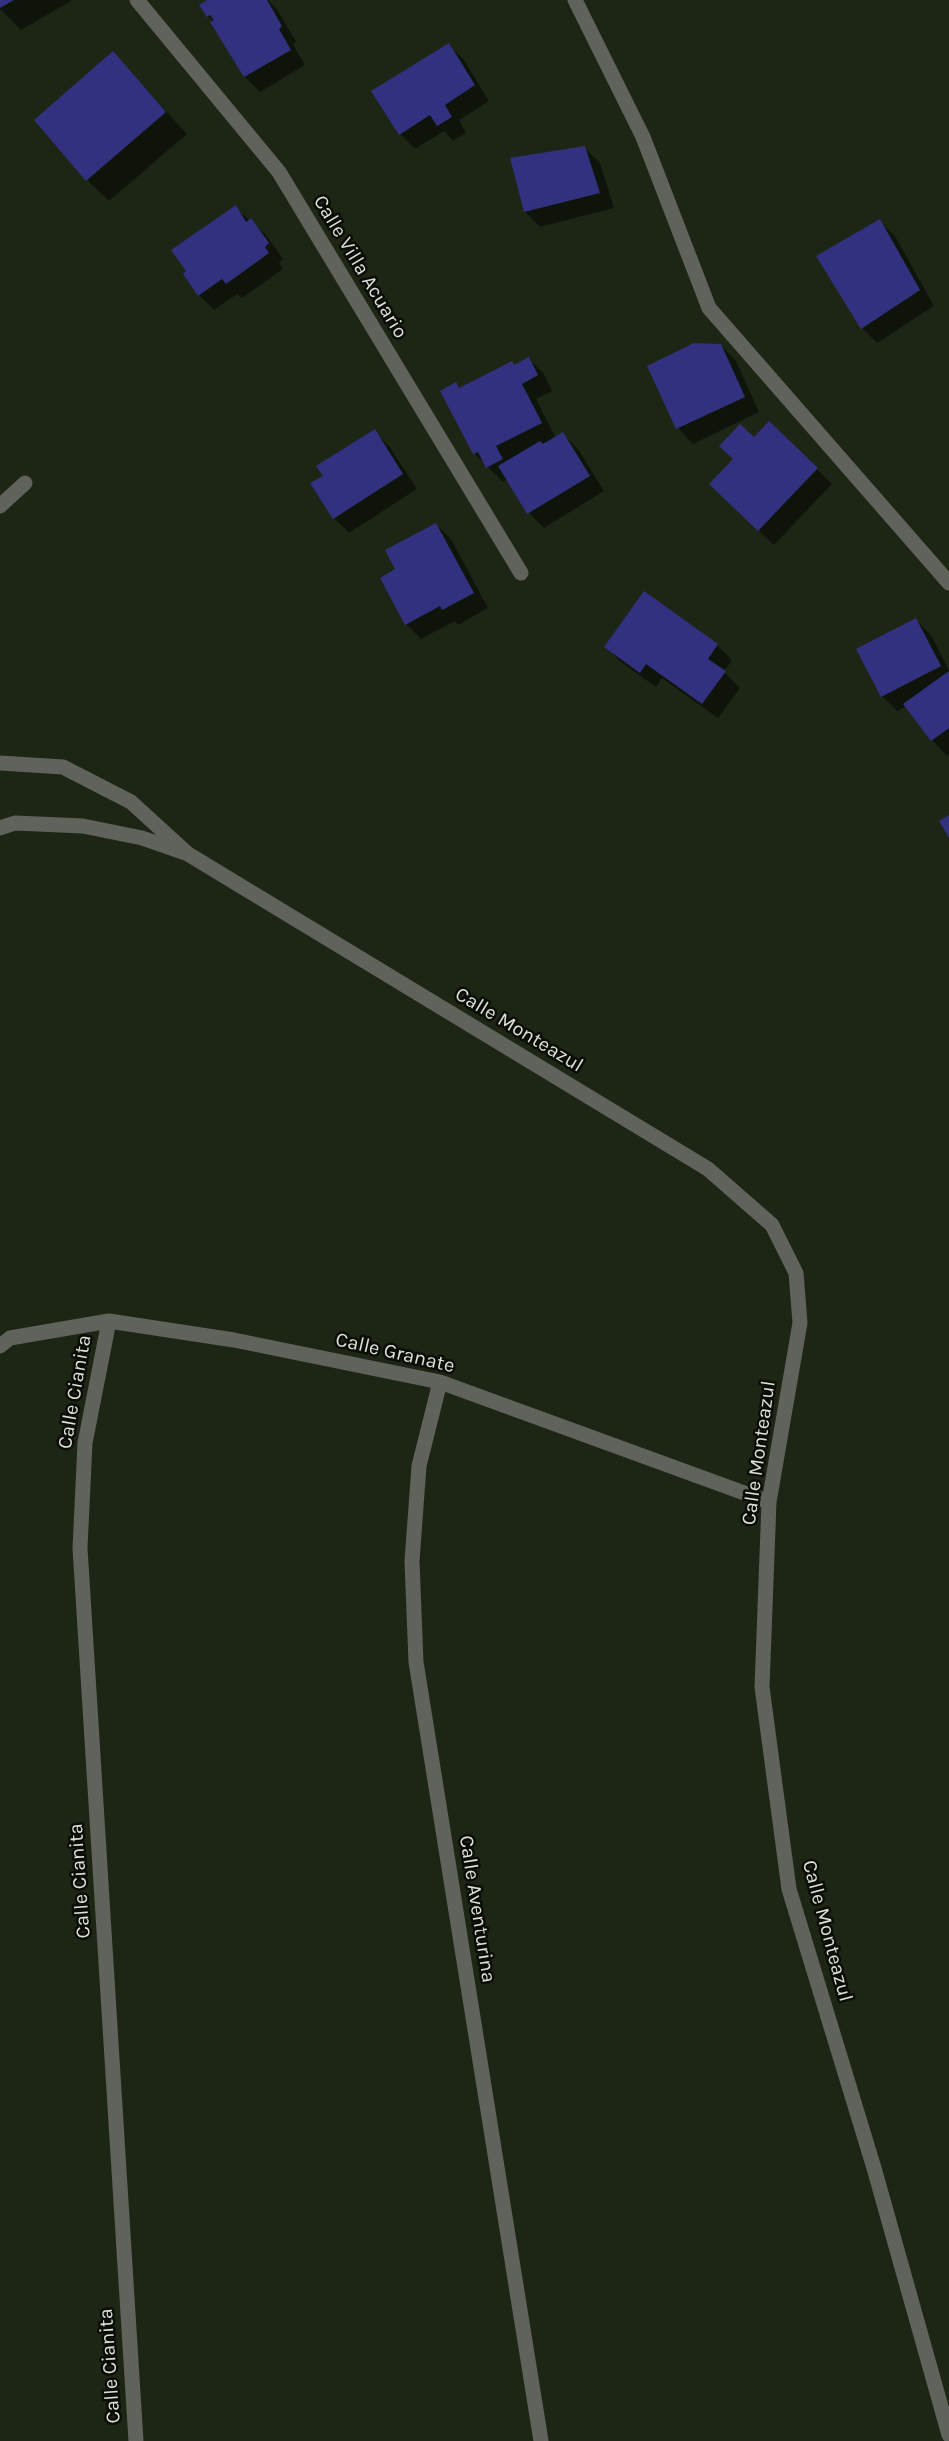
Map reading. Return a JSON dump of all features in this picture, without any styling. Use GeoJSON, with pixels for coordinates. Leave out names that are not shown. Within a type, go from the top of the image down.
{"type":"FeatureCollection","features":[{"type":"Feature","properties":{"kind":"street","name":"Calle Villa Acuario"},"geometry":{"type":"LineString","coordinates":[[137,0],[279,172],[521,573]]}},
{"type":"Feature","properties":{"kind":"street"},"geometry":{"type":"LineString","coordinates":[[575,0],[643,137],[709,308],[949,583]]}},
{"type":"Feature","properties":{"kind":"street"},"geometry":{"type":"LineString","coordinates":[[0,506],[25,483]]}},
{"type":"Feature","properties":{"kind":"street","name":"Calle Monteazul"},"geometry":{"type":"LineString","coordinates":[[0,763],[63,767],[131,802],[188,854],[708,1168],[772,1225],[796,1273],[800,1323],[769,1502],[762,1687],[789,1889],[874,2168],[949,2434]]}},
{"type":"Feature","properties":{"kind":"street","name":"Calle Monteazul"},"geometry":{"type":"LineString","coordinates":[[0,828],[15,823],[84,826],[142,838],[188,854]]}},
{"type":"Feature","properties":{"kind":"street","name":"Calle Granate"},"geometry":{"type":"LineString","coordinates":[[0,1346],[10,1338],[109,1321],[234,1340],[440,1382],[769,1502]]}},
{"type":"Feature","properties":{"kind":"street","name":"Calle Cianita"},"geometry":{"type":"LineString","coordinates":[[109,1321],[85,1443],[80,1548],[136,2441]]}},
{"type":"Feature","properties":{"kind":"street","name":"Calle Aventurina"},"geometry":{"type":"LineString","coordinates":[[440,1382],[419,1466],[412,1561],[416,1662],[542,2441]]}},
{"type":"Feature","properties":{"kind":"building"},"geometry":{"type":"Polygon","coordinates":[[[0,0],[14,0],[0,8],[0,0]]]}},
{"type":"Feature","properties":{"kind":"building"},"geometry":{"type":"Polygon","coordinates":[[[207,0],[267,0],[282,26],[279,29],[291,50],[244,77],[210,22],[214,20],[210,15],[207,17],[199,5],[207,0]]]}},
{"type":"Feature","properties":{"kind":"building"},"geometry":{"type":"Polygon","coordinates":[[[449,43],[475,85],[445,105],[452,117],[437,126],[430,115],[399,135],[371,91],[449,43]]]}},
{"type":"Feature","properties":{"kind":"building"},"geometry":{"type":"Polygon","coordinates":[[[113,51],[166,112],[86,181],[34,120],[113,51]]]}},
{"type":"Feature","properties":{"kind":"building"},"geometry":{"type":"Polygon","coordinates":[[[585,146],[600,193],[524,212],[510,158],[585,146]]]}},
{"type":"Feature","properties":{"kind":"building"},"geometry":{"type":"Polygon","coordinates":[[[236,205],[246,222],[251,218],[269,243],[265,247],[269,253],[226,284],[222,279],[198,296],[183,274],[186,271],[171,250],[236,205]]]}},
{"type":"Feature","properties":{"kind":"building"},"geometry":{"type":"Polygon","coordinates":[[[880,219],[920,290],[861,329],[816,256],[880,219]]]}},
{"type":"Feature","properties":{"kind":"building"},"geometry":{"type":"Polygon","coordinates":[[[694,343],[721,344],[745,397],[676,429],[647,366],[694,343]]]}},
{"type":"Feature","properties":{"kind":"building"},"geometry":{"type":"Polygon","coordinates":[[[529,357],[538,375],[522,384],[542,423],[496,446],[503,459],[486,468],[478,452],[473,454],[440,391],[456,382],[459,388],[512,361],[514,365],[529,357]]]}},
{"type":"Feature","properties":{"kind":"building"},"geometry":{"type":"Polygon","coordinates":[[[769,421],[818,468],[758,531],[709,484],[733,459],[719,446],[740,424],[754,437],[769,421]]]}},
{"type":"Feature","properties":{"kind":"building"},"geometry":{"type":"Polygon","coordinates":[[[375,429],[403,474],[333,519],[310,483],[323,476],[316,466],[375,429]]]}},
{"type":"Feature","properties":{"kind":"building"},"geometry":{"type":"Polygon","coordinates":[[[563,432],[590,476],[527,514],[498,466],[540,441],[543,444],[563,432]]]}},
{"type":"Feature","properties":{"kind":"building"},"geometry":{"type":"Polygon","coordinates":[[[436,523],[474,593],[442,610],[440,606],[405,625],[380,578],[395,569],[385,550],[436,523]]]}},
{"type":"Feature","properties":{"kind":"building"},"geometry":{"type":"Polygon","coordinates":[[[644,591],[718,644],[708,659],[726,671],[702,704],[646,664],[640,673],[604,647],[644,591]]]}},
{"type":"Feature","properties":{"kind":"building"},"geometry":{"type":"Polygon","coordinates":[[[916,618],[941,666],[881,697],[856,649],[916,618]]]}},
{"type":"Feature","properties":{"kind":"building"},"geometry":{"type":"Polygon","coordinates":[[[949,671],[949,728],[931,741],[903,704],[949,671]]]}},
{"type":"Feature","properties":{"kind":"building"},"geometry":{"type":"Polygon","coordinates":[[[949,815],[949,838],[939,821],[949,815]]]}}]}
